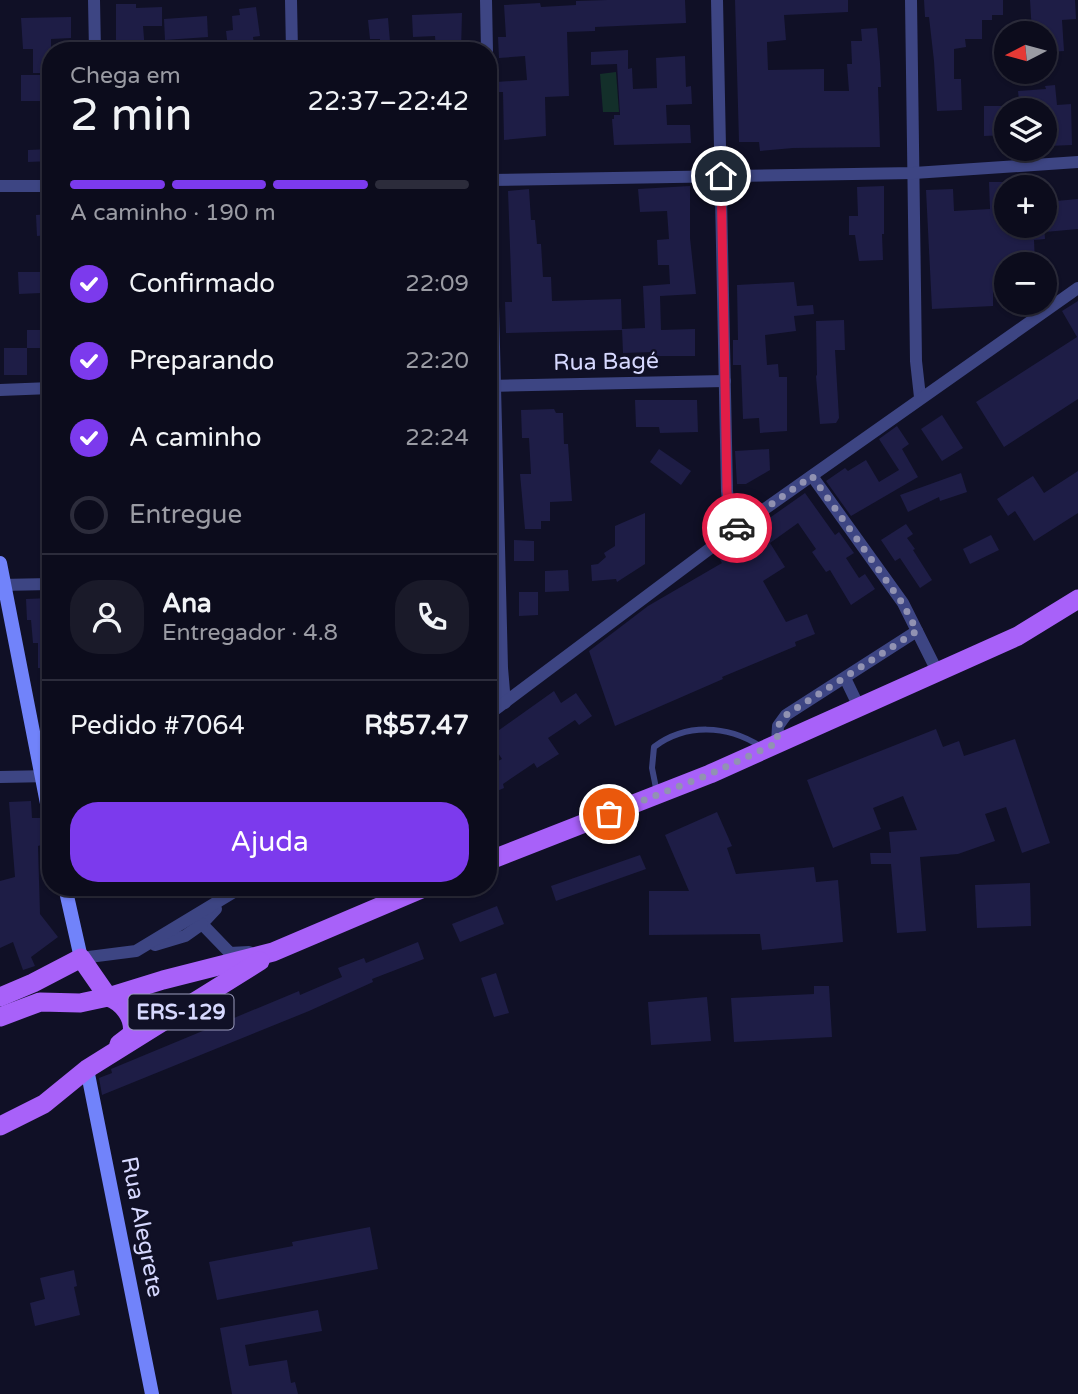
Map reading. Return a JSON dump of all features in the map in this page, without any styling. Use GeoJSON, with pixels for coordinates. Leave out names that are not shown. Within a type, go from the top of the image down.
{"type":"FeatureCollection","features":[{"type":"Feature","properties":{"kind":"main road"},"geometry":{"type":"LineString","coordinates":[[497,857],[710,774],[938,673],[1018,636],[1078,599]]}},
{"type":"Feature","properties":{"kind":"main road","name":"ERS-129"},"geometry":{"type":"LineString","coordinates":[[0,1017],[40,1002],[80,1003],[108,997],[273,952],[405,896]]}},
{"type":"Feature","properties":{"kind":"main road","name":"ERS-129"},"geometry":{"type":"LineString","coordinates":[[0,1126],[44,1104],[88,1069],[273,952]]}},
{"type":"Feature","properties":{"kind":"main road"},"geometry":{"type":"LineString","coordinates":[[0,997],[33,984],[80,958],[108,997],[114,999],[134,1024],[132,1034],[88,1069]]}},
{"type":"Feature","properties":{"kind":"main road"},"geometry":{"type":"LineString","coordinates":[[0,1138],[44,1104]]}},
{"type":"Feature","properties":{"kind":"street"},"geometry":{"type":"LineString","coordinates":[[94,0],[95,42]]}},
{"type":"Feature","properties":{"kind":"street"},"geometry":{"type":"LineString","coordinates":[[291,0],[292,42]]}},
{"type":"Feature","properties":{"kind":"street"},"geometry":{"type":"LineString","coordinates":[[485,0],[487,42]]}},
{"type":"Feature","properties":{"kind":"street"},"geometry":{"type":"LineString","coordinates":[[716,0],[727,491],[732,532]]}},
{"type":"Feature","properties":{"kind":"street"},"geometry":{"type":"LineString","coordinates":[[911,0],[916,361],[920,397]]}},
{"type":"Feature","properties":{"kind":"street"},"geometry":{"type":"LineString","coordinates":[[497,180],[914,173],[1078,162]]}},
{"type":"Feature","properties":{"kind":"street"},"geometry":{"type":"LineString","coordinates":[[0,186],[42,186]]}},
{"type":"Feature","properties":{"kind":"street"},"geometry":{"type":"LineString","coordinates":[[497,709],[732,532],[1078,288]]}},
{"type":"Feature","properties":{"kind":"street","name":"Rua Bagé"},"geometry":{"type":"LineString","coordinates":[[497,386],[725,380]]}},
{"type":"Feature","properties":{"kind":"street"},"geometry":{"type":"LineString","coordinates":[[0,390],[42,388]]}},
{"type":"Feature","properties":{"kind":"street"},"geometry":{"type":"LineString","coordinates":[[812,476],[903,604],[938,673]]}},
{"type":"Feature","properties":{"kind":"street"},"geometry":{"type":"LineString","coordinates":[[0,563],[42,762]]}},
{"type":"Feature","properties":{"kind":"street"},"geometry":{"type":"LineString","coordinates":[[3,585],[42,584]]}},
{"type":"Feature","properties":{"kind":"street"},"geometry":{"type":"LineString","coordinates":[[497,611],[505,703]]}},
{"type":"Feature","properties":{"kind":"street"},"geometry":{"type":"LineString","coordinates":[[770,746],[780,720],[917,631]]}},
{"type":"Feature","properties":{"kind":"street"},"geometry":{"type":"LineString","coordinates":[[845,678],[859,707]]}},
{"type":"Feature","properties":{"kind":"street"},"geometry":{"type":"LineString","coordinates":[[0,777],[42,776]]}},
{"type":"Feature","properties":{"kind":"street"},"geometry":{"type":"LineString","coordinates":[[67,896],[80,958],[136,951],[185,936],[232,896]]}},
{"type":"Feature","properties":{"kind":"street"},"geometry":{"type":"LineString","coordinates":[[136,951],[229,896]]}},
{"type":"Feature","properties":{"kind":"street"},"geometry":{"type":"LineString","coordinates":[[202,924],[230,953],[273,952]]}},
{"type":"Feature","properties":{"kind":"street","name":"Rua Alegrete"},"geometry":{"type":"LineString","coordinates":[[88,1069],[152,1394]]}},
{"type":"Feature","properties":{"kind":"lane"},"geometry":{"type":"LineString","coordinates":[[657,795],[652,768],[654,747],[668,736],[693,730],[715,730],[770,746]]}},
{"type":"Feature","properties":{"kind":"green space"},"geometry":{"type":"Polygon","coordinates":[[[616,72],[619,112],[603,112],[600,74],[616,72]]]}},
{"type":"Feature","properties":{"kind":"building"},"geometry":{"type":"Polygon","coordinates":[[[685,0],[686,23],[595,27],[595,31],[567,32],[569,96],[545,97],[546,136],[504,140],[503,92],[497,92],[497,82],[527,80],[525,56],[499,58],[498,37],[506,37],[504,5],[540,3],[541,7],[576,5],[576,1],[685,0]]]}},
{"type":"Feature","properties":{"kind":"building"},"geometry":{"type":"Polygon","coordinates":[[[735,0],[848,0],[848,12],[784,15],[786,40],[767,42],[768,70],[824,69],[824,91],[849,91],[847,64],[852,64],[851,41],[862,41],[861,29],[877,28],[881,87],[878,87],[880,147],[760,151],[759,142],[739,142],[735,0]]]}},
{"type":"Feature","properties":{"kind":"building"},"geometry":{"type":"Polygon","coordinates":[[[924,0],[1003,0],[1003,15],[992,15],[992,20],[982,20],[982,39],[965,39],[966,47],[954,49],[954,79],[961,79],[962,110],[937,111],[929,17],[925,17],[924,0]]]}},
{"type":"Feature","properties":{"kind":"building"},"geometry":{"type":"Polygon","coordinates":[[[1030,0],[1075,0],[1076,19],[1062,20],[1064,51],[1057,52],[1057,21],[1031,21],[1030,0]]]}},
{"type":"Feature","properties":{"kind":"building"},"geometry":{"type":"Polygon","coordinates":[[[116,4],[136,4],[136,8],[162,7],[162,26],[143,26],[144,42],[116,42],[116,4]]]}},
{"type":"Feature","properties":{"kind":"building"},"geometry":{"type":"Polygon","coordinates":[[[256,7],[260,36],[253,37],[254,42],[227,42],[226,31],[233,30],[232,16],[240,15],[239,9],[256,7]]]}},
{"type":"Feature","properties":{"kind":"building"},"geometry":{"type":"Polygon","coordinates":[[[462,13],[461,42],[435,42],[435,36],[413,37],[412,15],[462,13]]]}},
{"type":"Feature","properties":{"kind":"building"},"geometry":{"type":"Polygon","coordinates":[[[207,16],[208,37],[165,40],[164,19],[207,16]]]}},
{"type":"Feature","properties":{"kind":"building"},"geometry":{"type":"Polygon","coordinates":[[[71,17],[71,38],[42,42],[42,73],[33,73],[33,49],[23,49],[21,18],[71,17]]]}},
{"type":"Feature","properties":{"kind":"building"},"geometry":{"type":"Polygon","coordinates":[[[388,18],[390,42],[370,39],[368,20],[388,18]]]}},
{"type":"Feature","properties":{"kind":"building"},"geometry":{"type":"Polygon","coordinates":[[[628,50],[628,69],[632,68],[633,89],[657,88],[656,58],[685,56],[686,87],[691,86],[692,104],[666,105],[667,125],[690,125],[691,143],[614,145],[612,119],[614,115],[620,115],[617,64],[591,65],[591,52],[628,50]]]}},
{"type":"Feature","properties":{"kind":"building"},"geometry":{"type":"Polygon","coordinates":[[[21,75],[42,75],[42,101],[21,101],[21,75]]]}},
{"type":"Feature","properties":{"kind":"building"},"geometry":{"type":"Polygon","coordinates":[[[1055,85],[1056,98],[1019,98],[1018,91],[1046,89],[1045,86],[1055,85]]]}},
{"type":"Feature","properties":{"kind":"building"},"geometry":{"type":"Polygon","coordinates":[[[1071,104],[1072,145],[1057,146],[1057,105],[1071,104]]]}},
{"type":"Feature","properties":{"kind":"building"},"geometry":{"type":"Polygon","coordinates":[[[984,106],[994,106],[994,136],[984,136],[984,106]]]}},
{"type":"Feature","properties":{"kind":"building"},"geometry":{"type":"Polygon","coordinates":[[[42,149],[42,161],[28,162],[28,150],[42,149]]]}},
{"type":"Feature","properties":{"kind":"building"},"geometry":{"type":"Polygon","coordinates":[[[989,182],[994,182],[994,238],[1045,239],[1034,240],[1034,252],[994,252],[993,306],[932,309],[926,190],[953,189],[954,211],[990,209],[989,182]]]}},
{"type":"Feature","properties":{"kind":"building"},"geometry":{"type":"Polygon","coordinates":[[[690,186],[690,238],[696,294],[660,296],[661,330],[695,329],[695,356],[654,356],[654,352],[623,353],[622,329],[645,328],[643,286],[670,284],[669,265],[658,265],[657,240],[669,239],[667,211],[640,212],[638,189],[690,186]]]}},
{"type":"Feature","properties":{"kind":"building"},"geometry":{"type":"Polygon","coordinates":[[[884,186],[883,260],[859,261],[855,235],[849,235],[849,216],[858,216],[857,187],[884,186]]]}},
{"type":"Feature","properties":{"kind":"building"},"geometry":{"type":"Polygon","coordinates":[[[529,189],[531,220],[535,220],[537,244],[541,244],[543,277],[551,277],[552,301],[621,299],[622,330],[506,333],[505,302],[512,302],[508,191],[529,189]]]}},
{"type":"Feature","properties":{"kind":"building"},"geometry":{"type":"Polygon","coordinates":[[[1078,199],[1078,229],[1057,231],[1057,201],[1078,199]]]}},
{"type":"Feature","properties":{"kind":"building"},"geometry":{"type":"Polygon","coordinates":[[[36,215],[42,215],[42,236],[37,236],[36,215]]]}},
{"type":"Feature","properties":{"kind":"building"},"geometry":{"type":"Polygon","coordinates":[[[18,272],[42,272],[42,297],[41,293],[19,294],[18,272]]]}},
{"type":"Feature","properties":{"kind":"building"},"geometry":{"type":"Polygon","coordinates":[[[794,282],[797,306],[813,305],[814,314],[794,316],[796,331],[765,335],[767,365],[778,364],[779,377],[787,377],[787,431],[760,433],[759,418],[743,419],[741,365],[733,365],[733,340],[738,340],[737,285],[794,282]]]}},
{"type":"Feature","properties":{"kind":"building"},"geometry":{"type":"Polygon","coordinates":[[[1078,301],[1078,399],[1004,447],[976,402],[1077,337],[1062,311],[1078,301]]]}},
{"type":"Feature","properties":{"kind":"building"},"geometry":{"type":"Polygon","coordinates":[[[844,320],[845,350],[835,350],[839,418],[836,423],[820,424],[816,376],[816,321],[844,320]]]}},
{"type":"Feature","properties":{"kind":"building"},"geometry":{"type":"Polygon","coordinates":[[[27,330],[42,330],[42,348],[27,348],[27,330]]]}},
{"type":"Feature","properties":{"kind":"building"},"geometry":{"type":"Polygon","coordinates":[[[4,348],[27,348],[27,375],[4,375],[4,348]]]}},
{"type":"Feature","properties":{"kind":"building"},"geometry":{"type":"Polygon","coordinates":[[[635,400],[697,400],[698,432],[660,433],[659,427],[636,427],[635,400]]]}},
{"type":"Feature","properties":{"kind":"building"},"geometry":{"type":"Polygon","coordinates":[[[554,409],[556,413],[563,413],[564,444],[568,444],[572,501],[550,502],[550,521],[541,521],[541,529],[525,529],[520,474],[531,474],[529,438],[522,438],[521,410],[554,409]]]}},
{"type":"Feature","properties":{"kind":"building"},"geometry":{"type":"Polygon","coordinates":[[[942,415],[963,448],[942,461],[921,429],[942,415]]]}},
{"type":"Feature","properties":{"kind":"building"},"geometry":{"type":"Polygon","coordinates":[[[897,426],[909,444],[902,449],[918,477],[851,516],[826,481],[845,468],[848,471],[866,460],[879,482],[899,470],[879,439],[897,426]]]}},
{"type":"Feature","properties":{"kind":"building"},"geometry":{"type":"Polygon","coordinates":[[[659,449],[691,471],[681,485],[650,462],[659,449]]]}},
{"type":"Feature","properties":{"kind":"building"},"geometry":{"type":"Polygon","coordinates":[[[769,449],[770,470],[746,484],[737,484],[735,451],[769,449]]]}},
{"type":"Feature","properties":{"kind":"building"},"geometry":{"type":"Polygon","coordinates":[[[1078,471],[1078,513],[1034,541],[1015,511],[1008,516],[997,499],[1033,476],[1044,493],[1078,471]]]}},
{"type":"Feature","properties":{"kind":"building"},"geometry":{"type":"Polygon","coordinates":[[[961,473],[967,492],[940,501],[939,497],[908,512],[900,495],[961,473]]]}},
{"type":"Feature","properties":{"kind":"building"},"geometry":{"type":"Polygon","coordinates":[[[805,493],[835,535],[839,532],[854,553],[846,558],[859,578],[865,574],[875,589],[851,605],[830,570],[826,572],[812,552],[816,549],[798,523],[770,543],[785,567],[763,581],[786,622],[807,614],[815,634],[795,642],[796,646],[615,726],[589,651],[648,606],[722,563],[717,555],[805,493]]]}},
{"type":"Feature","properties":{"kind":"building"},"geometry":{"type":"Polygon","coordinates":[[[645,513],[645,564],[617,582],[616,579],[592,581],[591,565],[598,564],[606,557],[604,553],[615,546],[615,526],[645,513]]]}},
{"type":"Feature","properties":{"kind":"building"},"geometry":{"type":"Polygon","coordinates":[[[906,524],[913,534],[907,538],[932,580],[920,588],[900,558],[895,561],[881,540],[906,524]]]}},
{"type":"Feature","properties":{"kind":"building"},"geometry":{"type":"Polygon","coordinates":[[[991,535],[999,550],[970,564],[963,549],[991,535]]]}},
{"type":"Feature","properties":{"kind":"building"},"geometry":{"type":"Polygon","coordinates":[[[514,540],[534,541],[534,561],[514,561],[514,540]]]}},
{"type":"Feature","properties":{"kind":"building"},"geometry":{"type":"Polygon","coordinates":[[[568,570],[569,591],[545,592],[545,571],[568,570]]]}},
{"type":"Feature","properties":{"kind":"building"},"geometry":{"type":"Polygon","coordinates":[[[519,592],[538,592],[538,615],[519,616],[519,592]]]}},
{"type":"Feature","properties":{"kind":"building"},"geometry":{"type":"Polygon","coordinates":[[[42,598],[42,668],[38,668],[38,643],[33,643],[31,620],[27,620],[26,599],[42,598]]]}},
{"type":"Feature","properties":{"kind":"building"},"geometry":{"type":"Polygon","coordinates":[[[554,691],[561,703],[576,693],[592,716],[579,725],[575,720],[548,738],[559,754],[537,768],[534,763],[497,791],[497,762],[502,759],[497,752],[497,732],[554,691]]]}},
{"type":"Feature","properties":{"kind":"building"},"geometry":{"type":"Polygon","coordinates":[[[936,729],[943,747],[959,741],[964,756],[1015,739],[1050,843],[1022,853],[1006,807],[985,814],[995,841],[958,854],[920,857],[926,931],[897,933],[891,864],[871,864],[870,853],[891,853],[889,832],[917,830],[903,796],[873,808],[881,829],[833,848],[807,780],[936,729]]]}},
{"type":"Feature","properties":{"kind":"building"},"geometry":{"type":"Polygon","coordinates":[[[31,801],[32,818],[40,818],[40,914],[58,937],[31,957],[35,966],[23,970],[13,942],[0,948],[0,881],[15,877],[9,802],[31,801]]]}},
{"type":"Feature","properties":{"kind":"building"},"geometry":{"type":"Polygon","coordinates":[[[717,812],[732,846],[727,848],[736,874],[814,867],[816,882],[838,880],[843,942],[762,950],[760,934],[649,935],[649,891],[689,891],[665,835],[717,812]]]}},
{"type":"Feature","properties":{"kind":"building"},"geometry":{"type":"Polygon","coordinates":[[[640,855],[646,869],[556,901],[551,886],[640,855]]]}},
{"type":"Feature","properties":{"kind":"building"},"geometry":{"type":"Polygon","coordinates":[[[1030,883],[1031,926],[977,928],[975,885],[1030,883]]]}},
{"type":"Feature","properties":{"kind":"building"},"geometry":{"type":"Polygon","coordinates":[[[497,906],[504,924],[460,942],[452,924],[497,906]]]}},
{"type":"Feature","properties":{"kind":"building"},"geometry":{"type":"Polygon","coordinates":[[[418,942],[424,959],[372,979],[373,982],[309,1011],[102,1095],[99,1078],[112,1073],[111,1069],[299,991],[300,995],[342,977],[338,968],[364,958],[366,963],[418,942]]]}},
{"type":"Feature","properties":{"kind":"building"},"geometry":{"type":"Polygon","coordinates":[[[496,973],[509,1013],[494,1017],[481,978],[496,973]]]}},
{"type":"Feature","properties":{"kind":"building"},"geometry":{"type":"Polygon","coordinates":[[[814,986],[829,986],[832,1037],[734,1042],[731,998],[814,994],[814,986]]]}},
{"type":"Feature","properties":{"kind":"building"},"geometry":{"type":"Polygon","coordinates":[[[707,997],[711,1041],[651,1045],[648,1002],[707,997]]]}},
{"type":"Feature","properties":{"kind":"building"},"geometry":{"type":"Polygon","coordinates":[[[370,1227],[378,1269],[217,1300],[209,1262],[293,1246],[292,1242],[370,1227]]]}},
{"type":"Feature","properties":{"kind":"building"},"geometry":{"type":"Polygon","coordinates":[[[74,1270],[77,1286],[74,1287],[80,1315],[35,1326],[30,1303],[45,1299],[40,1278],[74,1270]]]}},
{"type":"Feature","properties":{"kind":"building"},"geometry":{"type":"Polygon","coordinates":[[[318,1310],[322,1331],[245,1345],[249,1366],[287,1360],[291,1383],[295,1382],[298,1394],[232,1394],[220,1328],[318,1310]]]}},
{"type":"Feature","properties":{"kind":"way so far"},"geometry":{"type":"LineString","coordinates":[[609,814],[710,774],[777,743],[778,726],[786,715],[917,631],[903,604],[812,476],[737,528]]}},
{"type":"Feature","properties":{"kind":"route"},"geometry":{"type":"LineString","coordinates":[[721,176],[727,491],[732,532],[737,528]]}}]}
